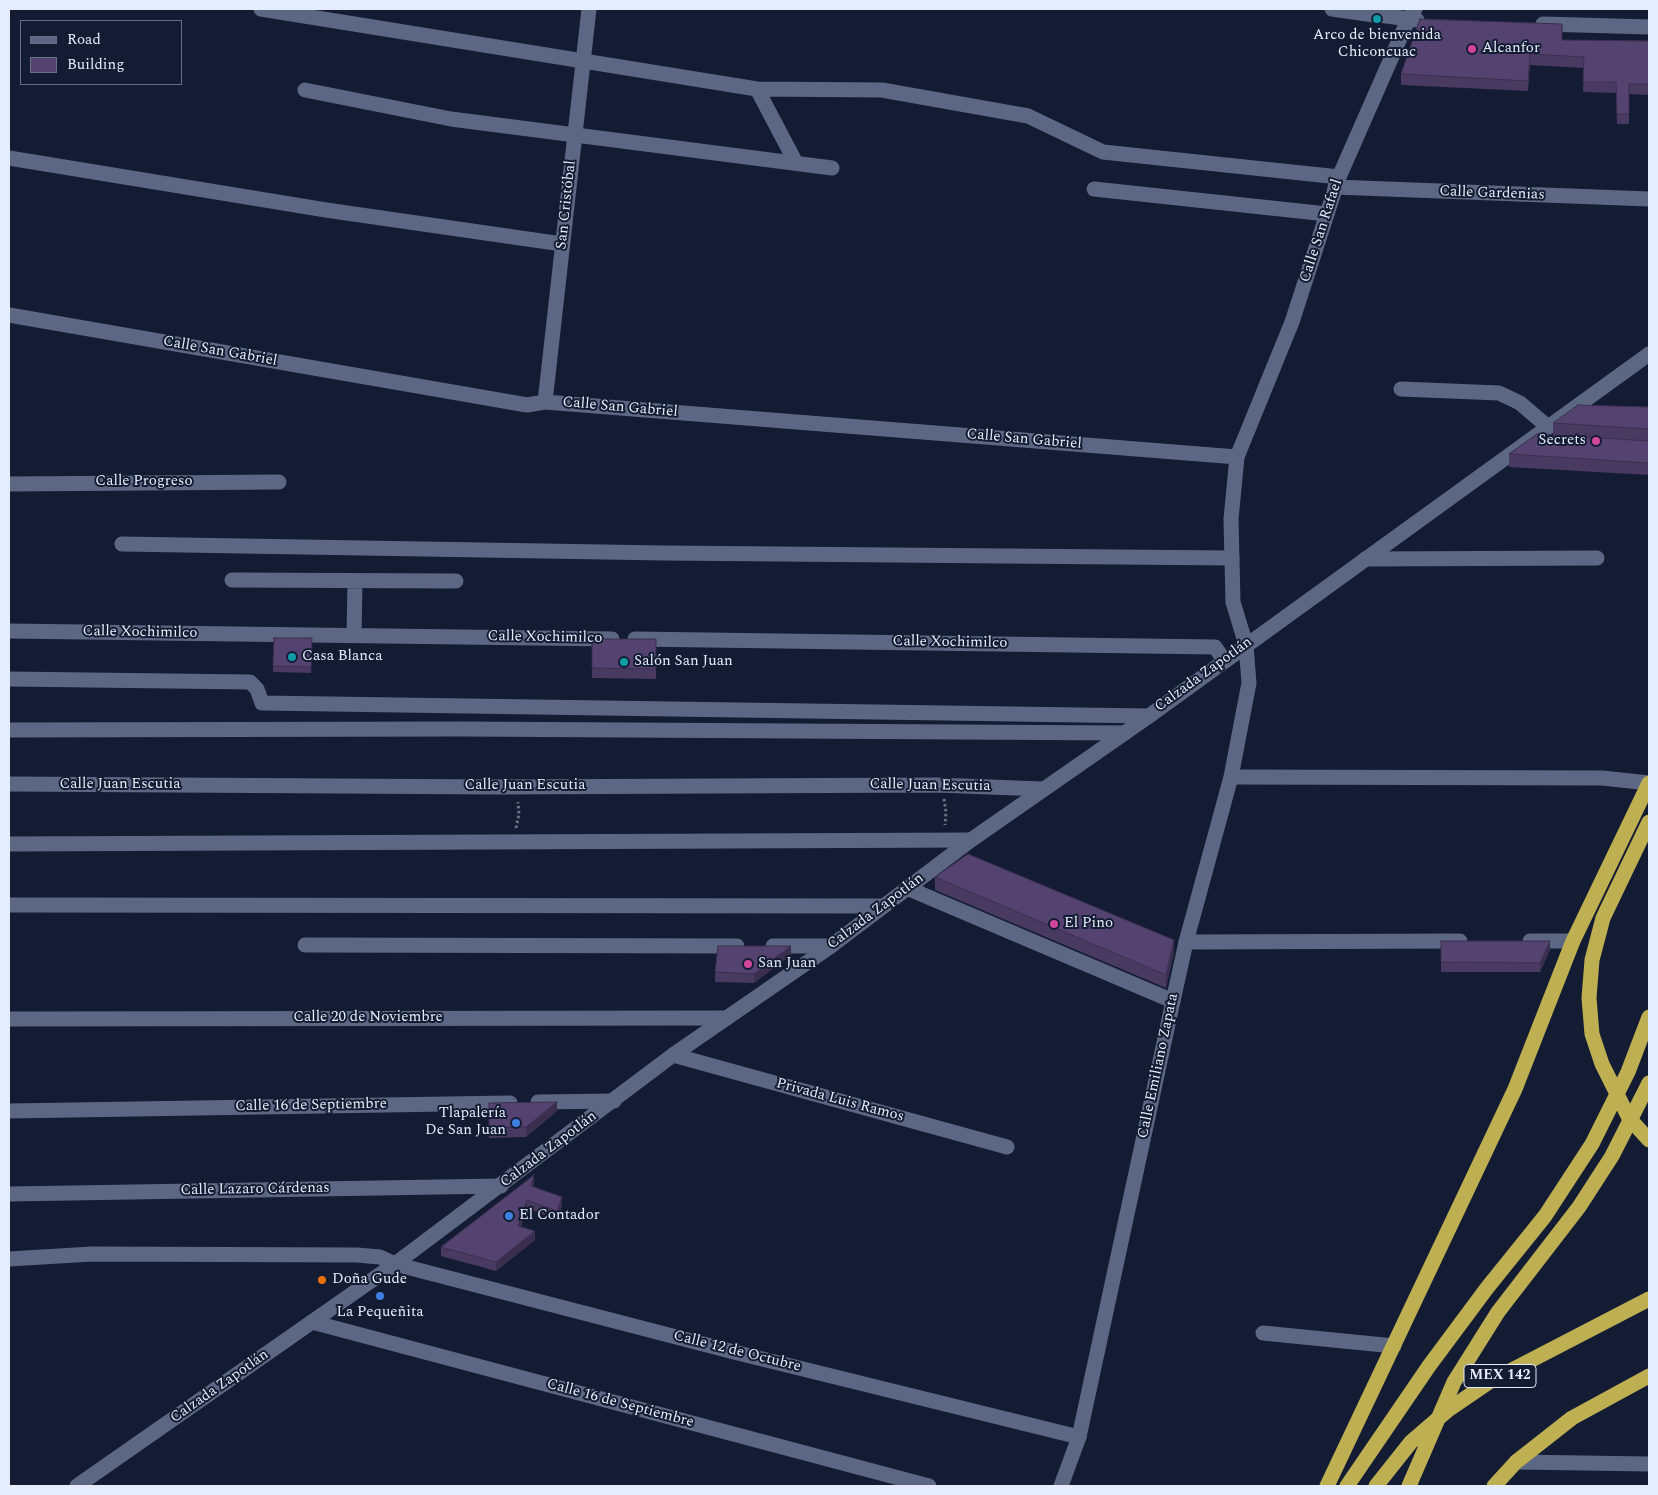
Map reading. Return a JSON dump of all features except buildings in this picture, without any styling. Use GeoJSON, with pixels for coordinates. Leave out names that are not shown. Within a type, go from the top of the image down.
{"type":"FeatureCollection","features":[{"type":"Feature","properties":{"kind":"highway"},"geometry":{"type":"LineString","coordinates":[[1326,1486],[1515,1090],[1573,941],[1649,783]]}},
{"type":"Feature","properties":{"kind":"highway"},"geometry":{"type":"LineString","coordinates":[[1649,822],[1603,918],[1592,960],[1589,998],[1592,1034],[1602,1064],[1629,1118],[1649,1140]]}},
{"type":"Feature","properties":{"kind":"highway"},"geometry":{"type":"LineString","coordinates":[[1347,1486],[1435,1358],[1486,1288],[1545,1216],[1592,1144],[1628,1072],[1649,1017]]}},
{"type":"Feature","properties":{"kind":"highway"},"geometry":{"type":"LineString","coordinates":[[1409,1486],[1454,1382],[1498,1312],[1578,1207],[1612,1156],[1649,1083]]}},
{"type":"Feature","properties":{"kind":"highway","name":"MEX 142"},"geometry":{"type":"LineString","coordinates":[[1376,1486],[1411,1442],[1448,1410],[1489,1382],[1649,1299]]}},
{"type":"Feature","properties":{"kind":"highway"},"geometry":{"type":"LineString","coordinates":[[1494,1486],[1516,1462],[1572,1418],[1649,1376]]}},
{"type":"Feature","properties":{"kind":"street","name":"Calle Gardenias"},"geometry":{"type":"LineString","coordinates":[[261,9],[757,89],[882,90],[1028,116],[1103,152],[1337,182],[1649,199]]}},
{"type":"Feature","properties":{"kind":"street","name":"San Cristóbal"},"geometry":{"type":"LineString","coordinates":[[545,402],[589,9]]}},
{"type":"Feature","properties":{"kind":"street"},"geometry":{"type":"LineString","coordinates":[[1332,9],[1376,15],[1412,14],[1430,22]]}},
{"type":"Feature","properties":{"kind":"street","name":"Calle San Rafael"},"geometry":{"type":"LineString","coordinates":[[1232,558],[1231,519],[1237,457],[1292,322],[1337,182],[1412,14]]}},
{"type":"Feature","properties":{"kind":"street"},"geometry":{"type":"LineString","coordinates":[[1530,24],[1649,27]]}},
{"type":"Feature","properties":{"kind":"street"},"geometry":{"type":"LineString","coordinates":[[757,89],[796,163]]}},
{"type":"Feature","properties":{"kind":"street"},"geometry":{"type":"LineString","coordinates":[[305,90],[451,119],[832,168]]}},
{"type":"Feature","properties":{"kind":"street"},"geometry":{"type":"LineString","coordinates":[[9,158],[326,210],[562,244]]}},
{"type":"Feature","properties":{"kind":"street"},"geometry":{"type":"LineString","coordinates":[[1094,190],[1327,214]]}},
{"type":"Feature","properties":{"kind":"street","name":"Calle San Gabriel"},"geometry":{"type":"LineString","coordinates":[[9,315],[527,405],[545,402],[1237,457]]}},
{"type":"Feature","properties":{"kind":"street","name":"Calzada Zapotlán"},"geometry":{"type":"LineString","coordinates":[[77,1486],[395,1264],[614,1101],[672,1055],[831,946],[971,840],[1149,716],[1649,354]]}},
{"type":"Feature","properties":{"kind":"street"},"geometry":{"type":"LineString","coordinates":[[1401,389],[1499,393],[1520,403],[1548,427]]}},
{"type":"Feature","properties":{"kind":"street","name":"Calle Progreso"},"geometry":{"type":"LineString","coordinates":[[9,484],[279,482]]}},
{"type":"Feature","properties":{"kind":"street"},"geometry":{"type":"LineString","coordinates":[[122,544],[684,553],[1232,558]]}},
{"type":"Feature","properties":{"kind":"street","name":"Calle Emiliano Zapata"},"geometry":{"type":"LineString","coordinates":[[1061,1486],[1079,1437],[1186,942],[1231,777],[1249,683],[1246,645],[1234,602],[1232,558]]}},
{"type":"Feature","properties":{"kind":"street"},"geometry":{"type":"LineString","coordinates":[[1364,559],[1597,558]]}},
{"type":"Feature","properties":{"kind":"street"},"geometry":{"type":"LineString","coordinates":[[232,580],[456,582]]}},
{"type":"Feature","properties":{"kind":"street"},"geometry":{"type":"LineString","coordinates":[[354,636],[355,581]]}},
{"type":"Feature","properties":{"kind":"street","name":"Calle Xochimilco"},"geometry":{"type":"LineString","coordinates":[[9,631],[1216,647],[1224,660]]}},
{"type":"Feature","properties":{"kind":"street"},"geometry":{"type":"LineString","coordinates":[[9,679],[250,682],[257,688],[262,704],[1149,716]]}},
{"type":"Feature","properties":{"kind":"street"},"geometry":{"type":"LineString","coordinates":[[9,730],[469,729],[1125,733]]}},
{"type":"Feature","properties":{"kind":"street"},"geometry":{"type":"LineString","coordinates":[[1231,777],[1602,778],[1649,783]]}},
{"type":"Feature","properties":{"kind":"street","name":"Calle Juan Escutia"},"geometry":{"type":"LineString","coordinates":[[9,784],[497,787],[936,785],[1042,789]]}},
{"type":"Feature","properties":{"kind":"street"},"geometry":{"type":"LineString","coordinates":[[9,844],[971,840]]}},
{"type":"Feature","properties":{"kind":"street"},"geometry":{"type":"LineString","coordinates":[[907,888],[1173,1001]]}},
{"type":"Feature","properties":{"kind":"street"},"geometry":{"type":"LineString","coordinates":[[9,905],[884,906]]}},
{"type":"Feature","properties":{"kind":"street"},"geometry":{"type":"LineString","coordinates":[[1513,941],[1573,941]]}},
{"type":"Feature","properties":{"kind":"street"},"geometry":{"type":"LineString","coordinates":[[1186,942],[1474,942]]}},
{"type":"Feature","properties":{"kind":"street"},"geometry":{"type":"LineString","coordinates":[[305,945],[831,946]]}},
{"type":"Feature","properties":{"kind":"street","name":"Calle 20 de Noviembre"},"geometry":{"type":"LineString","coordinates":[[9,1019],[727,1018]]}},
{"type":"Feature","properties":{"kind":"street","name":"Privada Luis Ramos"},"geometry":{"type":"LineString","coordinates":[[672,1055],[1007,1147]]}},
{"type":"Feature","properties":{"kind":"street","name":"Calle 16 de Septiembre"},"geometry":{"type":"LineString","coordinates":[[9,1111],[614,1101]]}},
{"type":"Feature","properties":{"kind":"street","name":"Calle Lazaro Cárdenas"},"geometry":{"type":"LineString","coordinates":[[9,1194],[501,1186]]}},
{"type":"Feature","properties":{"kind":"street","name":"Calle 12 de Octubre"},"geometry":{"type":"LineString","coordinates":[[9,1259],[92,1254],[357,1255],[380,1257],[395,1264],[734,1352],[1079,1437]]}},
{"type":"Feature","properties":{"kind":"street","name":"Calle 16 de Septiembre"},"geometry":{"type":"LineString","coordinates":[[312,1322],[928,1486]]}},
{"type":"Feature","properties":{"kind":"street"},"geometry":{"type":"LineString","coordinates":[[1263,1333],[1394,1346]]}},
{"type":"Feature","properties":{"kind":"street"},"geometry":{"type":"LineString","coordinates":[[1516,1462],[1649,1464]]}},
{"type":"Feature","properties":{"kind":"path"},"geometry":{"type":"LineString","coordinates":[[936,785],[943,795],[946,812],[945,827],[936,840]]}},
{"type":"Feature","properties":{"kind":"path"},"geometry":{"type":"LineString","coordinates":[[497,787],[518,797],[519,814],[514,834],[502,841]]}},
{"type":"Feature","properties":{"kind":"place","name":"Arco de bienvenida Chiconcuac"},"geometry":{"type":"Point","coordinates":[1377,19]}},
{"type":"Feature","properties":{"kind":"place","name":"Alcanfor"},"geometry":{"type":"Point","coordinates":[1472,49]}},
{"type":"Feature","properties":{"kind":"place","name":"Secrets"},"geometry":{"type":"Point","coordinates":[1596,441]}},
{"type":"Feature","properties":{"kind":"place","name":"Casa Blanca"},"geometry":{"type":"Point","coordinates":[292,657]}},
{"type":"Feature","properties":{"kind":"place","name":"Salón San Juan"},"geometry":{"type":"Point","coordinates":[624,662]}},
{"type":"Feature","properties":{"kind":"place","name":"El Pino"},"geometry":{"type":"Point","coordinates":[1054,924]}},
{"type":"Feature","properties":{"kind":"place","name":"San Juan"},"geometry":{"type":"Point","coordinates":[748,964]}},
{"type":"Feature","properties":{"kind":"place","name":"Tlapalería De San Juan"},"geometry":{"type":"Point","coordinates":[516,1123]}},
{"type":"Feature","properties":{"kind":"place","name":"El Contador"},"geometry":{"type":"Point","coordinates":[509,1216]}},
{"type":"Feature","properties":{"kind":"place","name":"Doña Gude"},"geometry":{"type":"Point","coordinates":[322,1280]}},
{"type":"Feature","properties":{"kind":"place","name":"La Pequeñita"},"geometry":{"type":"Point","coordinates":[380,1296]}}]}
